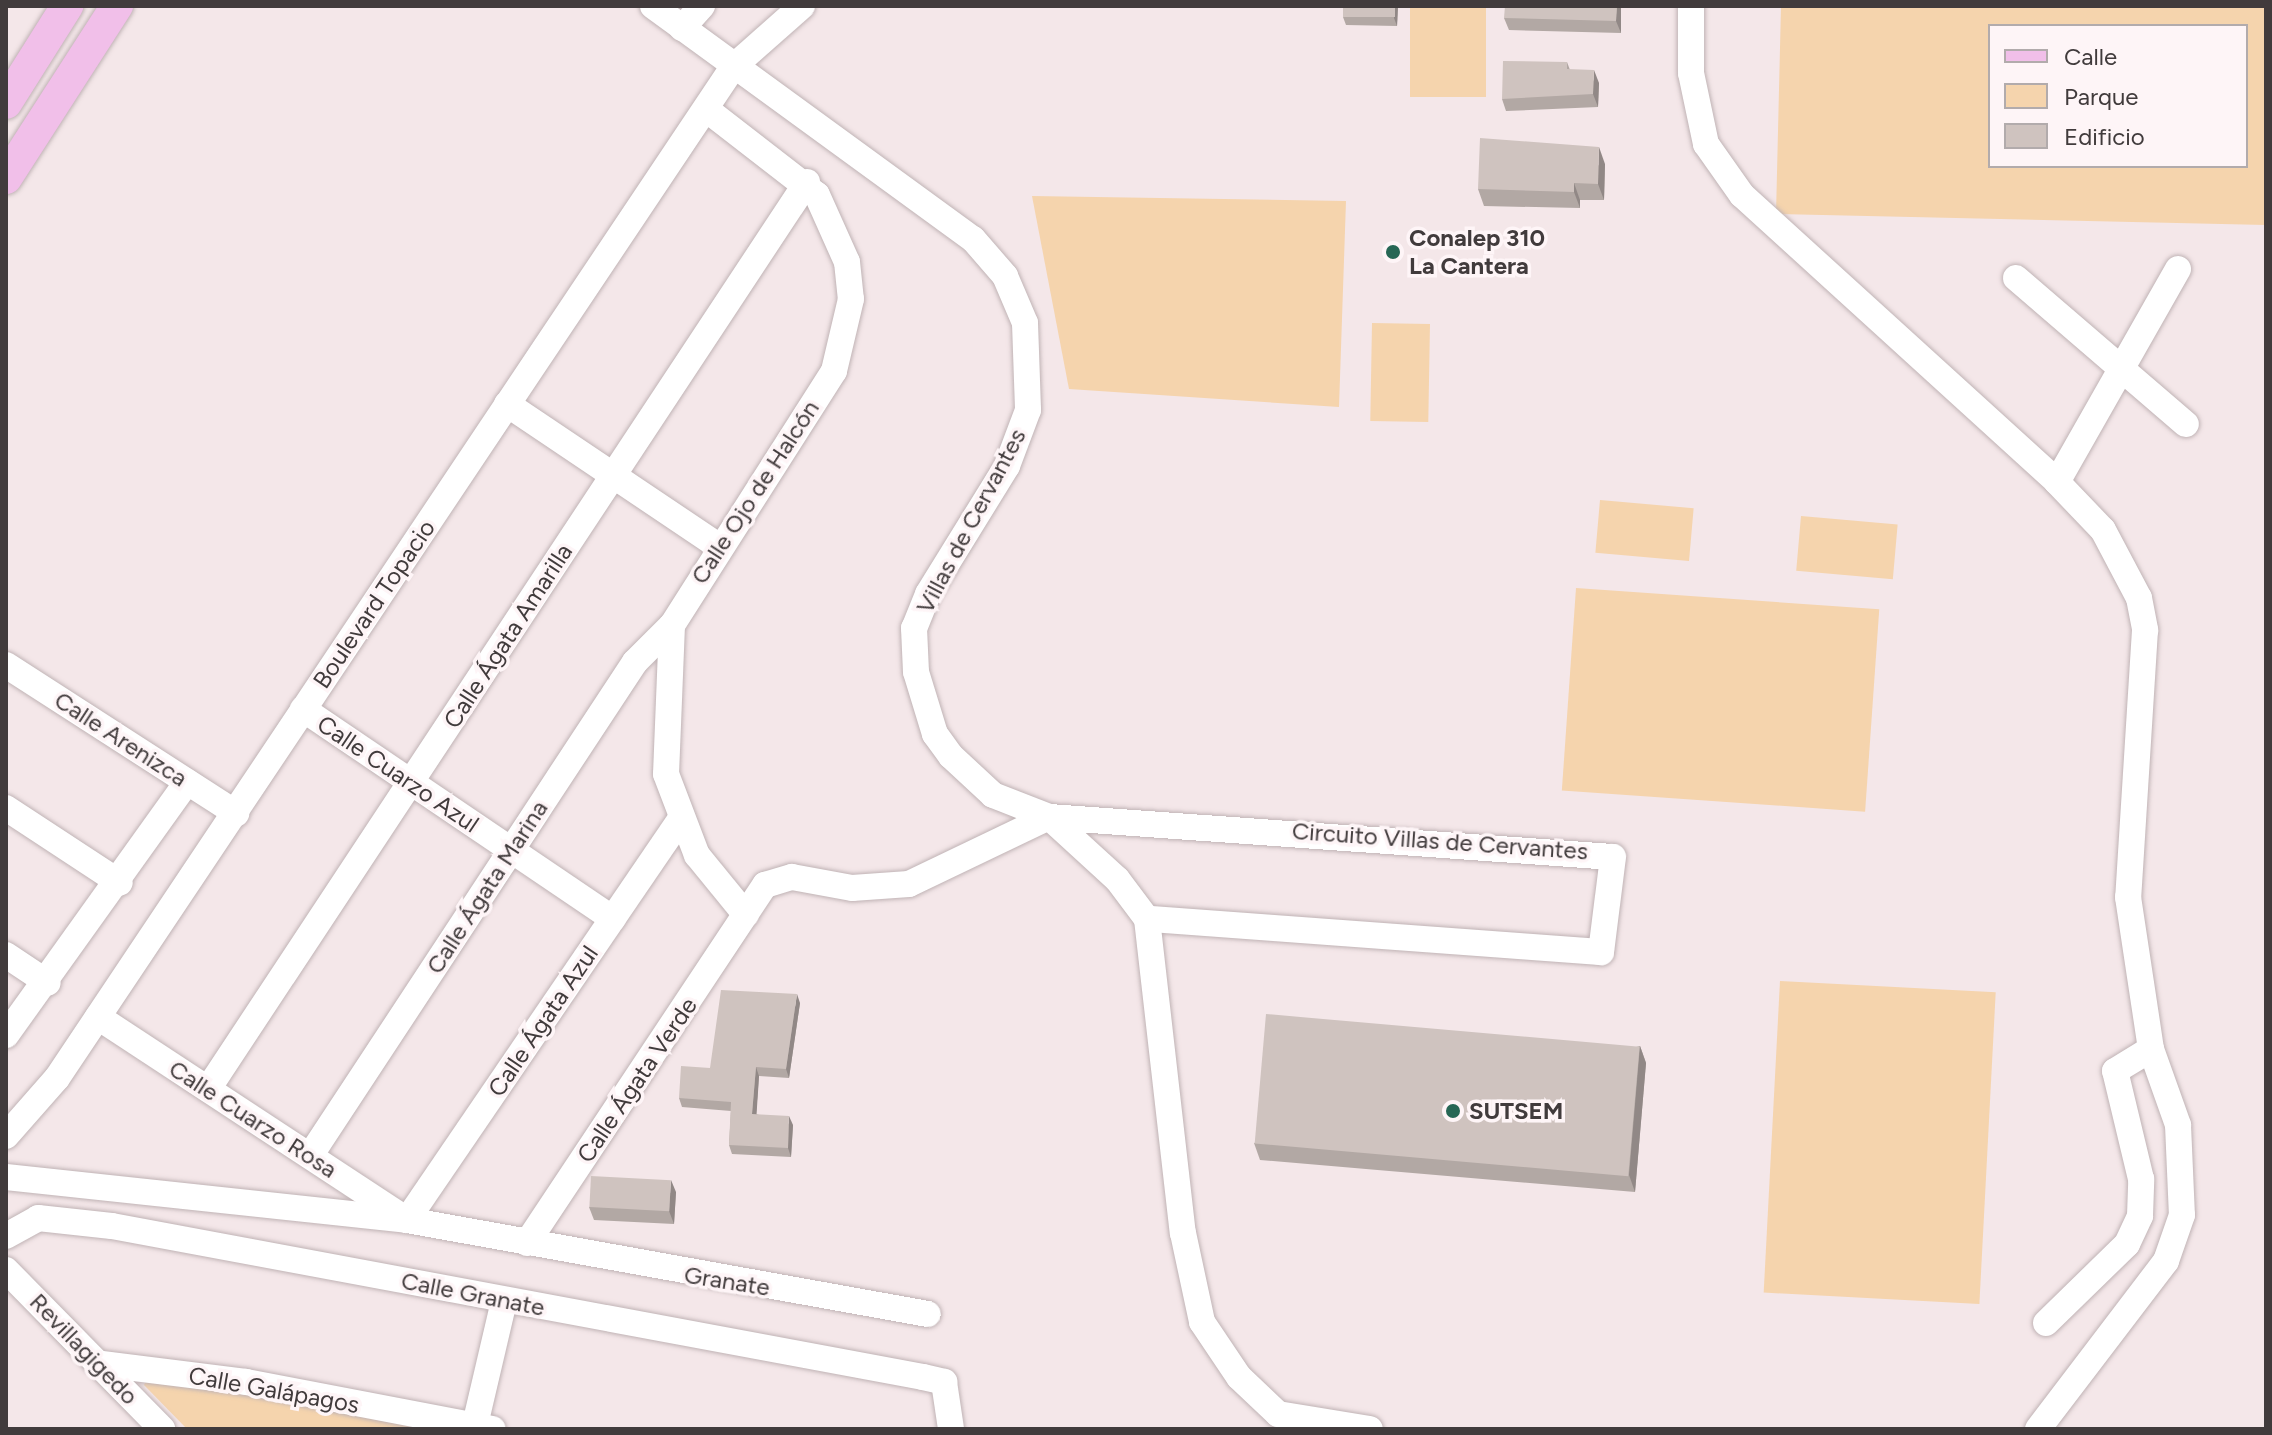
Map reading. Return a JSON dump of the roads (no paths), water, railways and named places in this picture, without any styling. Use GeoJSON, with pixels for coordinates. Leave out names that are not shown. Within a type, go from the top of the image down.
{"type":"FeatureCollection","features":[{"type":"Feature","properties":{"kind":"main road"},"geometry":{"type":"LineString","coordinates":[[6,103],[67,6]]}},
{"type":"Feature","properties":{"kind":"main road"},"geometry":{"type":"LineString","coordinates":[[6,178],[117,6]]}},
{"type":"Feature","properties":{"kind":"main road"},"geometry":{"type":"LineString","coordinates":[[6,112],[69,82]]}},
{"type":"Feature","properties":{"kind":"street","name":"Villas de Cervantes"},"geometry":{"type":"LineString","coordinates":[[653,6],[973,239],[1016,297],[1032,366],[1028,410],[1007,466],[928,594],[914,628],[916,672],[935,734],[951,756],[993,795],[1049,817],[1117,879],[1147,919]]}},
{"type":"Feature","properties":{"kind":"street"},"geometry":{"type":"LineString","coordinates":[[682,28],[702,6]]}},
{"type":"Feature","properties":{"kind":"street","name":"Boulevard Topacio"},"geometry":{"type":"LineString","coordinates":[[6,1136],[98,1017],[733,67],[802,6]]}},
{"type":"Feature","properties":{"kind":"street"},"geometry":{"type":"LineString","coordinates":[[1691,6],[1691,73],[1706,144],[1742,195],[2057,482],[2103,530],[2139,598],[2145,630],[2128,897],[2151,1049],[2178,1125],[2182,1215],[2166,1261],[2038,1429]]}},
{"type":"Feature","properties":{"kind":"street","name":"Calle Ojo de Halcón"},"geometry":{"type":"LineString","coordinates":[[706,109],[807,182],[847,262],[845,344],[672,625],[664,736],[679,822],[746,915]]}},
{"type":"Feature","properties":{"kind":"street","name":"Calle Ágata Amarilla"},"geometry":{"type":"LineString","coordinates":[[208,1089],[807,182]]}},
{"type":"Feature","properties":{"kind":"street"},"geometry":{"type":"LineString","coordinates":[[2057,482],[2119,368],[2178,269]]}},
{"type":"Feature","properties":{"kind":"street"},"geometry":{"type":"LineString","coordinates":[[2016,278],[2186,424]]}},
{"type":"Feature","properties":{"kind":"street"},"geometry":{"type":"LineString","coordinates":[[507,404],[720,547]]}},
{"type":"Feature","properties":{"kind":"street","name":"Calle Ágata Marina"},"geometry":{"type":"LineString","coordinates":[[310,1156],[635,662],[672,625]]}},
{"type":"Feature","properties":{"kind":"street","name":"Calle Arenizca"},"geometry":{"type":"LineString","coordinates":[[6,665],[236,813]]}},
{"type":"Feature","properties":{"kind":"street","name":"Calle Cuarzo Azul"},"geometry":{"type":"LineString","coordinates":[[303,709],[613,919]]}},
{"type":"Feature","properties":{"kind":"street"},"geometry":{"type":"LineString","coordinates":[[6,1035],[120,883],[187,782]]}},
{"type":"Feature","properties":{"kind":"street"},"geometry":{"type":"LineString","coordinates":[[6,808],[120,883]]}},
{"type":"Feature","properties":{"kind":"street","name":"Calle Ágata Verde"},"geometry":{"type":"LineString","coordinates":[[527,1243],[765,885],[792,877],[852,888],[909,884],[1049,817]]}},
{"type":"Feature","properties":{"kind":"street","name":"Circuito Villas de Cervantes"},"geometry":{"type":"LineString","coordinates":[[1049,817],[1613,857],[1607,944],[1592,953],[1147,919]]}},
{"type":"Feature","properties":{"kind":"street","name":"Calle Ágata Azul"},"geometry":{"type":"LineString","coordinates":[[407,1220],[679,822]]}},
{"type":"Feature","properties":{"kind":"street"},"geometry":{"type":"LineString","coordinates":[[1147,919],[1183,1233],[1202,1322],[1239,1377],[1278,1414],[1370,1429]]}},
{"type":"Feature","properties":{"kind":"street"},"geometry":{"type":"LineString","coordinates":[[6,955],[48,983]]}},
{"type":"Feature","properties":{"kind":"street","name":"Calle Cuarzo Rosa"},"geometry":{"type":"LineString","coordinates":[[98,1017],[407,1220]]}},
{"type":"Feature","properties":{"kind":"street"},"geometry":{"type":"LineString","coordinates":[[2046,1323],[2127,1244],[2140,1216],[2141,1179],[2115,1071],[2151,1049]]}},
{"type":"Feature","properties":{"kind":"street"},"geometry":{"type":"LineString","coordinates":[[6,1177],[407,1220],[527,1243]]}},
{"type":"Feature","properties":{"kind":"street","name":"Calle Granate"},"geometry":{"type":"LineString","coordinates":[[6,1236],[38,1218],[84,1222],[944,1382],[951,1429]]}},
{"type":"Feature","properties":{"kind":"street","name":"Granate"},"geometry":{"type":"LineString","coordinates":[[527,1243],[928,1314]]}},
{"type":"Feature","properties":{"kind":"street","name":"Revillagigedo"},"geometry":{"type":"LineString","coordinates":[[6,1270],[102,1364],[162,1429]]}},
{"type":"Feature","properties":{"kind":"street"},"geometry":{"type":"LineString","coordinates":[[481,1428],[504,1301]]}},
{"type":"Feature","properties":{"kind":"street","name":"Calle Galápagos"},"geometry":{"type":"LineString","coordinates":[[102,1364],[246,1382],[481,1428]]}},
{"type":"Feature","properties":{"kind":"place","name":"Conalep 310 La Cantera"},"geometry":{"type":"Point","coordinates":[1393,252]}},
{"type":"Feature","properties":{"kind":"place","name":"SUTSEM"},"geometry":{"type":"Point","coordinates":[1453,1111]}}]}
